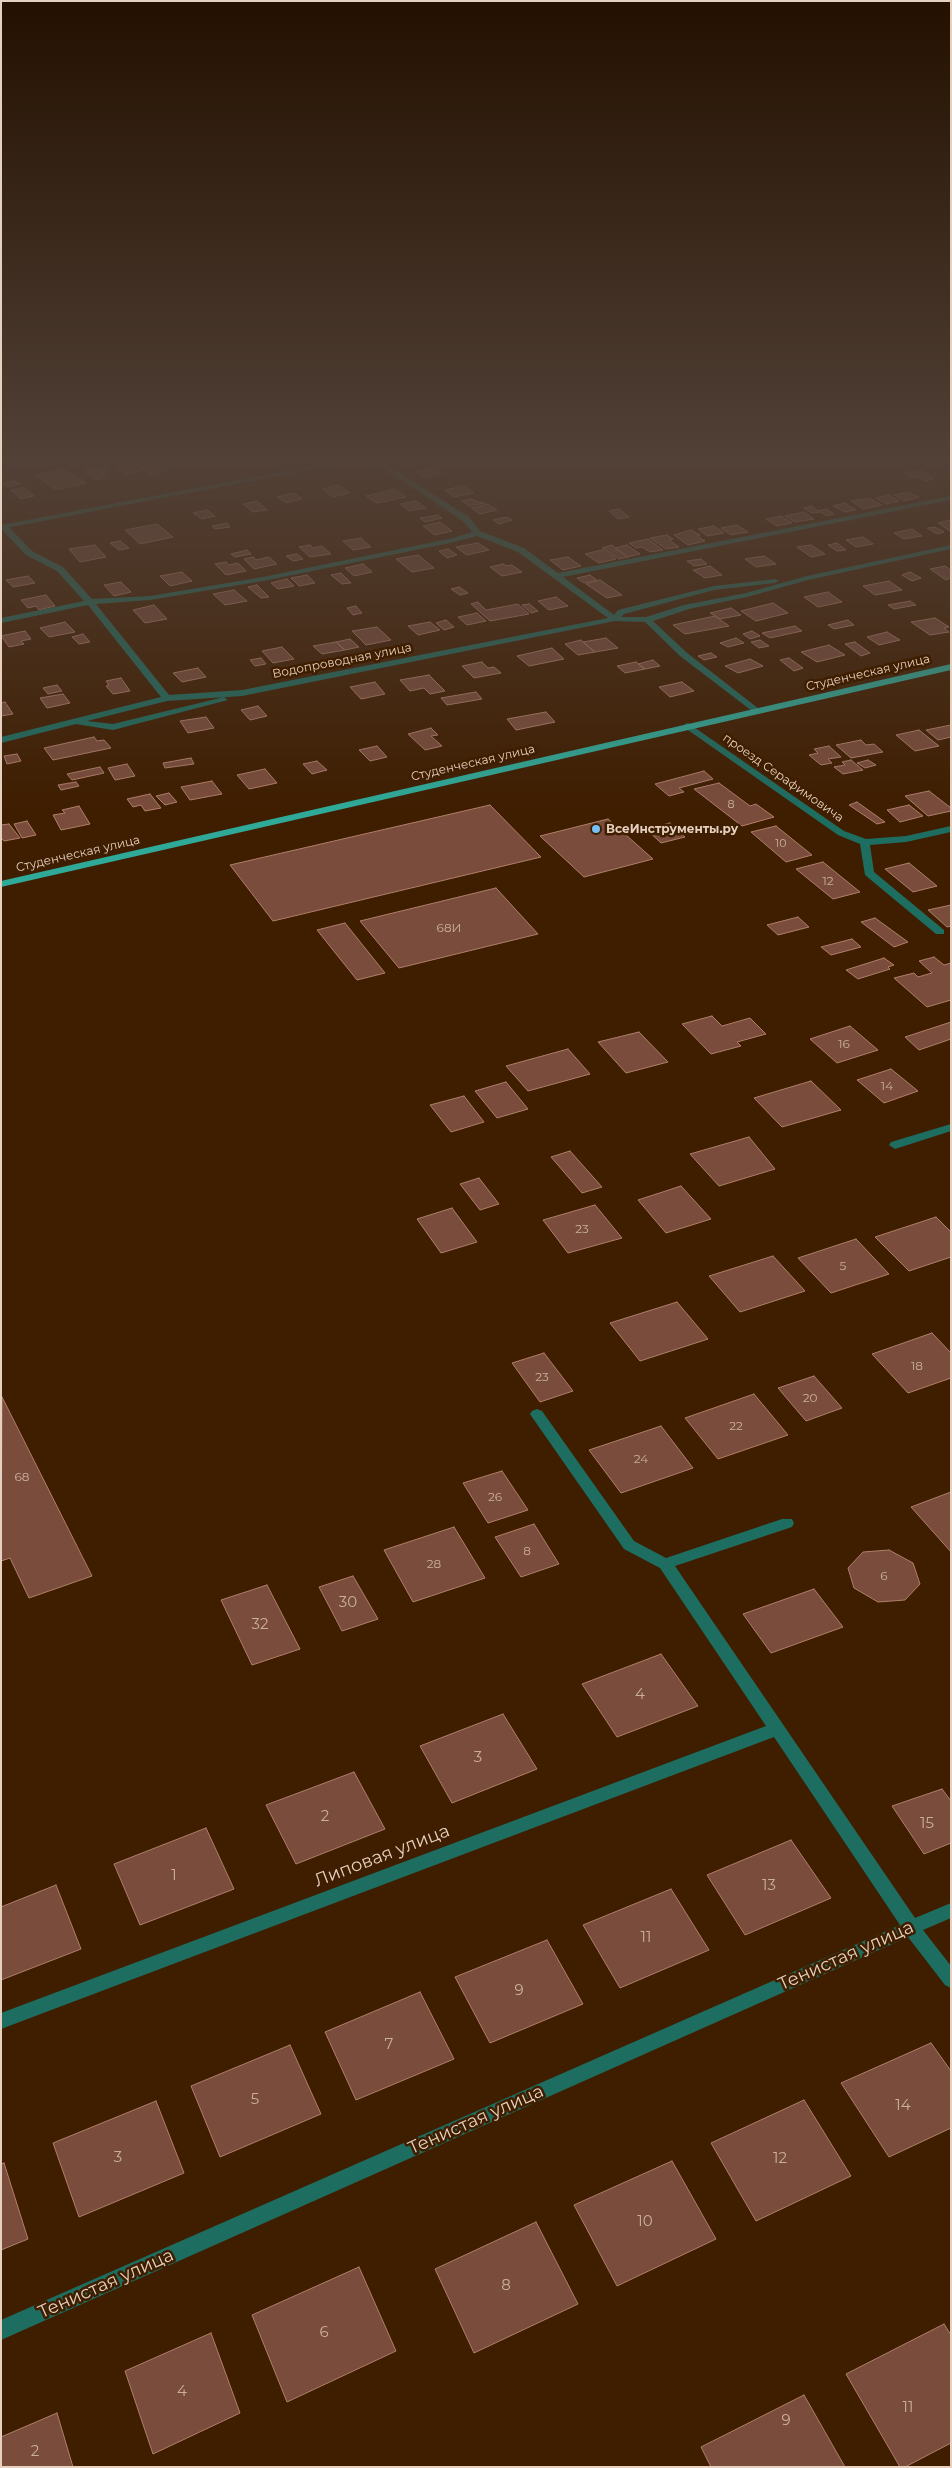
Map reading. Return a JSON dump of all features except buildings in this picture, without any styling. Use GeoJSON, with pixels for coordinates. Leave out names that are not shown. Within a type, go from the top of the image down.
{"type":"FeatureCollection","features":[{"type":"Feature","properties":{"kind":"main road","name":"Студенческая улица"},"geometry":{"type":"LineString","coordinates":[[1,884],[951,667]]}},
{"type":"Feature","properties":{"kind":"street"},"geometry":{"type":"LineString","coordinates":[[69,579],[90,602],[166,698]]}},
{"type":"Feature","properties":{"kind":"street"},"geometry":{"type":"LineString","coordinates":[[1,621],[90,602],[150,598],[262,579]]}},
{"type":"Feature","properties":{"kind":"street"},"geometry":{"type":"LineString","coordinates":[[559,579],[615,619],[620,612],[714,588],[796,579]]}},
{"type":"Feature","properties":{"kind":"street","name":"Водопроводная улица"},"geometry":{"type":"LineString","coordinates":[[1,740],[166,698],[242,693],[615,619],[647,620],[687,607],[747,595],[803,579]]}},
{"type":"Feature","properties":{"kind":"street"},"geometry":{"type":"LineString","coordinates":[[647,620],[683,654],[756,711]]}},
{"type":"Feature","properties":{"kind":"street"},"geometry":{"type":"LineString","coordinates":[[72,722],[113,726],[232,698],[242,693]]}},
{"type":"Feature","properties":{"kind":"street","name":"проезд Серафимовича"},"geometry":{"type":"LineString","coordinates":[[688,726],[840,833],[865,842]]}},
{"type":"Feature","properties":{"kind":"street"},"geometry":{"type":"LineString","coordinates":[[940,932],[869,873],[865,842],[906,840],[951,829]]}},
{"type":"Feature","properties":{"kind":"street"},"geometry":{"type":"LineString","coordinates":[[894,1144],[951,1127]]}},
{"type":"Feature","properties":{"kind":"street"},"geometry":{"type":"LineString","coordinates":[[537,1414],[630,1545],[664,1564],[911,1927],[951,1980]]}},
{"type":"Feature","properties":{"kind":"street"},"geometry":{"type":"LineString","coordinates":[[664,1564],[787,1523]]}},
{"type":"Feature","properties":{"kind":"street","name":"Липовая улица"},"geometry":{"type":"LineString","coordinates":[[1,2020],[777,1729]]}},
{"type":"Feature","properties":{"kind":"street","name":"Тенистая улица"},"geometry":{"type":"LineString","coordinates":[[1,2330],[951,1910]]}},
{"type":"Feature","properties":{"kind":"place","name":"ВсеИнструменты.ру"},"geometry":{"type":"Point","coordinates":[596,829]}}]}
